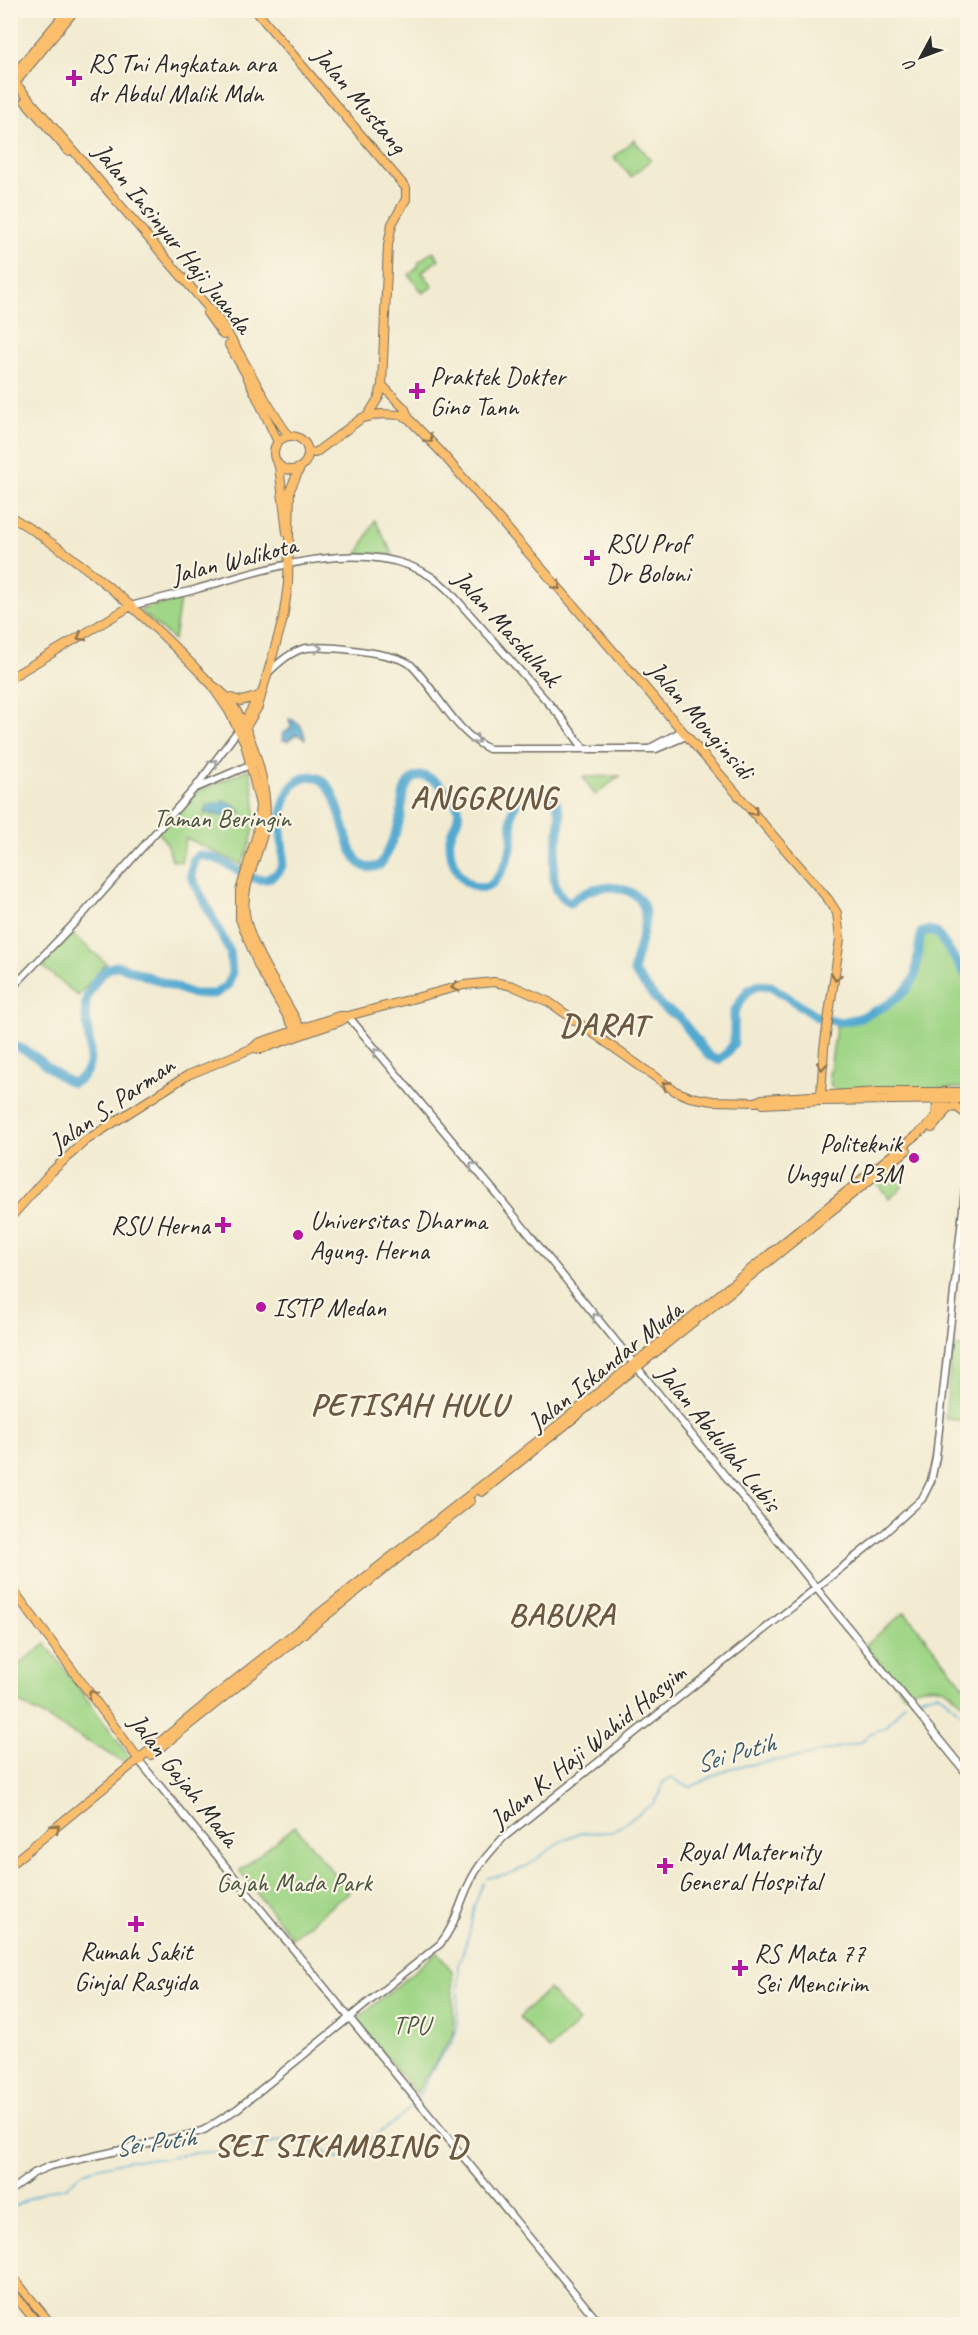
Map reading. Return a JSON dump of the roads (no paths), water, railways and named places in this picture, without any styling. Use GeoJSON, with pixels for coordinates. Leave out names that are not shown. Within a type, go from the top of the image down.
{"type":"FeatureCollection","features":[{"type":"Feature","properties":{"kind":"main road"},"geometry":{"type":"LineString","coordinates":[[12,82],[68,10]]}},
{"type":"Feature","properties":{"kind":"main road"},"geometry":{"type":"LineString","coordinates":[[12,82],[75,10]]}},
{"type":"Feature","properties":{"kind":"main road","name":"Jalan Mustang"},"geometry":{"type":"LineString","coordinates":[[255,10],[407,191],[406,199],[392,224],[388,245],[382,385]]}},
{"type":"Feature","properties":{"kind":"main road","name":"Jalan Insinyur Haji Juanda"},"geometry":{"type":"LineString","coordinates":[[12,82],[212,311],[245,361],[273,415],[289,436]]}},
{"type":"Feature","properties":{"kind":"main road","name":"Jalan Insinyur Haji Juanda"},"geometry":{"type":"LineString","coordinates":[[12,82],[204,309],[246,374],[278,442]]}},
{"type":"Feature","properties":{"kind":"main road"},"geometry":{"type":"LineString","coordinates":[[308,451],[315,453],[368,415],[379,397],[382,385]]}},
{"type":"Feature","properties":{"kind":"main road","name":"Jalan Monginsidi"},"geometry":{"type":"LineString","coordinates":[[382,385],[821,890],[835,909],[840,924],[840,939],[821,1071],[821,1095]]}},
{"type":"Feature","properties":{"kind":"main road"},"geometry":{"type":"LineString","coordinates":[[368,415],[393,414],[409,418]]}},
{"type":"Feature","properties":{"kind":"main road"},"geometry":{"type":"LineString","coordinates":[[243,729],[258,707],[258,696],[268,673],[283,619],[288,585],[288,537],[279,465],[274,451],[278,442],[289,436],[300,438],[308,451],[307,459],[300,468],[290,490],[291,524],[288,537]]}},
{"type":"Feature","properties":{"kind":"main road"},"geometry":{"type":"LineString","coordinates":[[279,465],[285,470],[300,468]]}},
{"type":"Feature","properties":{"kind":"main road"},"geometry":{"type":"LineString","coordinates":[[10,516],[69,556],[131,606],[181,652],[212,685],[243,729],[252,765],[260,811],[253,857]]}},
{"type":"Feature","properties":{"kind":"main road"},"geometry":{"type":"LineString","coordinates":[[10,678],[131,606]]}},
{"type":"Feature","properties":{"kind":"main road"},"geometry":{"type":"LineString","coordinates":[[212,685],[226,696],[241,701],[258,696]]}},
{"type":"Feature","properties":{"kind":"main road"},"geometry":{"type":"LineString","coordinates":[[226,696],[243,729],[262,780],[266,807],[264,831],[253,857],[239,904],[242,925],[262,973],[299,1031]]}},
{"type":"Feature","properties":{"kind":"main road"},"geometry":{"type":"LineString","coordinates":[[244,885],[245,912],[249,929],[269,972],[293,1014],[299,1031]]}},
{"type":"Feature","properties":{"kind":"main road"},"geometry":{"type":"LineString","coordinates":[[299,1031],[339,1016],[348,1016],[464,985],[499,983],[533,994],[559,1009],[675,1091],[701,1100],[759,1103],[945,1096],[968,1092]]}},
{"type":"Feature","properties":{"kind":"main road"},"geometry":{"type":"LineString","coordinates":[[293,1014],[310,1025]]}},
{"type":"Feature","properties":{"kind":"main road"},"geometry":{"type":"LineString","coordinates":[[299,1031],[341,1021],[348,1016]]}},
{"type":"Feature","properties":{"kind":"main road","name":"Jalan S. Parman"},"geometry":{"type":"LineString","coordinates":[[10,1218],[50,1173],[85,1142],[188,1075],[254,1048],[258,1043],[299,1031]]}},
{"type":"Feature","properties":{"kind":"main road"},"geometry":{"type":"LineString","coordinates":[[759,1103],[762,1099],[821,1095],[945,1096],[968,1099]]}},
{"type":"Feature","properties":{"kind":"main road"},"geometry":{"type":"LineString","coordinates":[[943,1115],[945,1096]]}},
{"type":"Feature","properties":{"kind":"main road","name":"Jalan Iskandar Muda"},"geometry":{"type":"LineString","coordinates":[[841,1200],[929,1125],[945,1096]]}},
{"type":"Feature","properties":{"kind":"main road"},"geometry":{"type":"LineString","coordinates":[[943,1115],[948,1108],[956,1107],[968,1114]]}},
{"type":"Feature","properties":{"kind":"main road","name":"Jalan Iskandar Muda"},"geometry":{"type":"LineString","coordinates":[[10,1865],[930,1130],[943,1115]]}},
{"type":"Feature","properties":{"kind":"main road","name":"Jalan Gajah Mada"},"geometry":{"type":"LineString","coordinates":[[10,1586],[140,1761]]}},
{"type":"Feature","properties":{"kind":"main road"},"geometry":{"type":"LineString","coordinates":[[10,2274],[51,2325]]}},
{"type":"Feature","properties":{"kind":"main road"},"geometry":{"type":"LineString","coordinates":[[10,2290],[38,2325]]}},
{"type":"Feature","properties":{"kind":"street","name":"Jalan Walikota"},"geometry":{"type":"LineString","coordinates":[[131,606],[288,564],[347,558]]}},
{"type":"Feature","properties":{"kind":"street","name":"Jalan Masdulhak"},"geometry":{"type":"LineString","coordinates":[[347,558],[381,558],[402,563],[431,575],[442,584],[560,716],[584,749]]}},
{"type":"Feature","properties":{"kind":"street"},"geometry":{"type":"LineString","coordinates":[[268,673],[292,653],[312,647],[335,648],[405,661],[471,739],[489,749],[648,748],[684,733]]}},
{"type":"Feature","properties":{"kind":"street"},"geometry":{"type":"LineString","coordinates":[[10,990],[85,912],[195,788],[233,738],[243,729]]}},
{"type":"Feature","properties":{"kind":"street"},"geometry":{"type":"LineString","coordinates":[[195,788],[252,765]]}},
{"type":"Feature","properties":{"kind":"street","name":"Jalan Abdullah Lubis"},"geometry":{"type":"LineString","coordinates":[[348,1016],[494,1191],[968,1775]]}},
{"type":"Feature","properties":{"kind":"street"},"geometry":{"type":"LineString","coordinates":[[945,1096],[968,1114]]}},
{"type":"Feature","properties":{"kind":"street","name":"Jalan K. Haji Wahid Hasyim"},"geometry":{"type":"LineString","coordinates":[[10,2191],[34,2173],[50,2166],[204,2130],[237,2109],[440,1944],[455,1922],[473,1876],[482,1862],[504,1838],[917,1505],[926,1494],[936,1457],[968,1163]]}},
{"type":"Feature","properties":{"kind":"street","name":"Jalan Gajah Mada"},"geometry":{"type":"LineString","coordinates":[[140,1761],[600,2325]]}},
{"type":"Feature","properties":{"kind":"water"},"geometry":{"type":"Polygon","coordinates":[[[289,719],[300,726],[305,739],[296,734],[288,741],[283,740],[282,734],[291,728],[289,719]]]}},
{"type":"Feature","properties":{"kind":"water"},"geometry":{"type":"Polygon","coordinates":[[[223,801],[233,804],[241,812],[226,816],[204,813],[207,806],[223,801]]]}},
{"type":"Feature","properties":{"kind":"waterway"},"geometry":{"type":"LineString","coordinates":[[10,1045],[28,1052],[72,1083],[82,1077],[88,1069],[90,1059],[86,1001],[100,976],[109,968],[120,966],[193,994],[215,994],[228,985],[232,973],[230,952],[191,876],[194,859],[199,855],[216,859],[255,879],[267,879],[275,875],[279,872],[283,859],[281,825],[286,797],[293,785],[310,776],[326,784],[334,797],[350,848],[357,861],[367,867],[380,865],[392,843],[399,824],[404,792],[409,782],[420,776],[440,784],[456,803],[459,812],[450,838],[453,860],[464,880],[481,888],[493,883],[506,864],[512,842],[512,815],[518,801],[535,795],[555,800],[560,814],[560,824],[554,874],[555,885],[561,895],[570,903],[587,891],[610,887],[626,890],[639,899],[643,906],[645,921],[634,972],[662,1007],[679,1017],[709,1056],[718,1060],[734,1043],[734,1012],[747,991],[759,985],[771,986],[817,1017],[841,1022],[860,1018],[887,1005],[906,990],[915,977],[921,933],[929,930],[937,933],[968,978]]}},
{"type":"Feature","properties":{"kind":"waterway","name":"Sei Putih"},"geometry":{"type":"LineString","coordinates":[[910,1699],[937,1693],[968,1717]]}},
{"type":"Feature","properties":{"kind":"waterway","name":"Sei Putih"},"geometry":{"type":"LineString","coordinates":[[487,1878],[509,1874],[527,1866],[563,1840],[579,1833],[612,1832],[654,1803],[660,1794],[663,1782],[672,1777],[681,1784],[691,1787],[730,1768],[804,1756],[861,1742],[871,1733],[886,1727],[905,1703]]}},
{"type":"Feature","properties":{"kind":"waterway","name":"Sei Putih"},"geometry":{"type":"LineString","coordinates":[[418,2097],[437,2062],[452,2042],[457,2029],[459,1964],[469,1934],[474,1906],[484,1882]]}},
{"type":"Feature","properties":{"kind":"waterway","name":"Sei Putih"},"geometry":{"type":"LineString","coordinates":[[10,2209],[46,2190],[65,2188],[80,2174],[89,2170],[129,2160],[165,2159],[184,2154],[235,2150],[288,2140],[314,2142],[328,2155],[337,2158],[354,2152],[402,2116],[416,2101]]}},
{"type":"Feature","properties":{"kind":"place","name":"RS Tni Angkatan ara dr Abdul Malik Mdn"},"geometry":{"type":"Point","coordinates":[74,78]}},
{"type":"Feature","properties":{"kind":"place","name":"Praktek Dokter Gino Tann"},"geometry":{"type":"Point","coordinates":[417,391]}},
{"type":"Feature","properties":{"kind":"place","name":"RSU Prof Dr Boloni"},"geometry":{"type":"Point","coordinates":[592,558]}},
{"type":"Feature","properties":{"kind":"place","name":"Politeknik Unggul LP3M"},"geometry":{"type":"Point","coordinates":[914,1158]}},
{"type":"Feature","properties":{"kind":"place","name":"RSU Herna"},"geometry":{"type":"Point","coordinates":[223,1225]}},
{"type":"Feature","properties":{"kind":"place","name":"Universitas Dharma Agung. Herna"},"geometry":{"type":"Point","coordinates":[298,1235]}},
{"type":"Feature","properties":{"kind":"place","name":"ISTP Medan"},"geometry":{"type":"Point","coordinates":[261,1307]}},
{"type":"Feature","properties":{"kind":"place","name":"Royal Maternity General Hospital"},"geometry":{"type":"Point","coordinates":[665,1866]}},
{"type":"Feature","properties":{"kind":"place","name":"Rumah Sakit Ginjal Rasyida"},"geometry":{"type":"Point","coordinates":[136,1924]}},
{"type":"Feature","properties":{"kind":"place","name":"RS Mata 77 Sei Mencirim"},"geometry":{"type":"Point","coordinates":[740,1968]}},
{"type":"Feature","properties":{"kind":"district","name":"ANGGRUNG"},"geometry":{"type":"Point","coordinates":[484,797]}},
{"type":"Feature","properties":{"kind":"district","name":"DARAT"},"geometry":{"type":"Point","coordinates":[604,1024]}},
{"type":"Feature","properties":{"kind":"district","name":"PETISAH HULU"},"geometry":{"type":"Point","coordinates":[409,1404]}},
{"type":"Feature","properties":{"kind":"district","name":"BABURA"},"geometry":{"type":"Point","coordinates":[562,1614]}},
{"type":"Feature","properties":{"kind":"district","name":"SEI SIKAMBING D"},"geometry":{"type":"Point","coordinates":[341,2145]}},
{"type":"Feature","properties":{"kind":"park label","name":"Taman Beringin"},"geometry":{"type":"Point","coordinates":[222,818]}},
{"type":"Feature","properties":{"kind":"park label","name":"Gajah Mada Park"},"geometry":{"type":"Point","coordinates":[294,1882]}},
{"type":"Feature","properties":{"kind":"park label","name":"TPU"},"geometry":{"type":"Point","coordinates":[411,2025]}}]}
